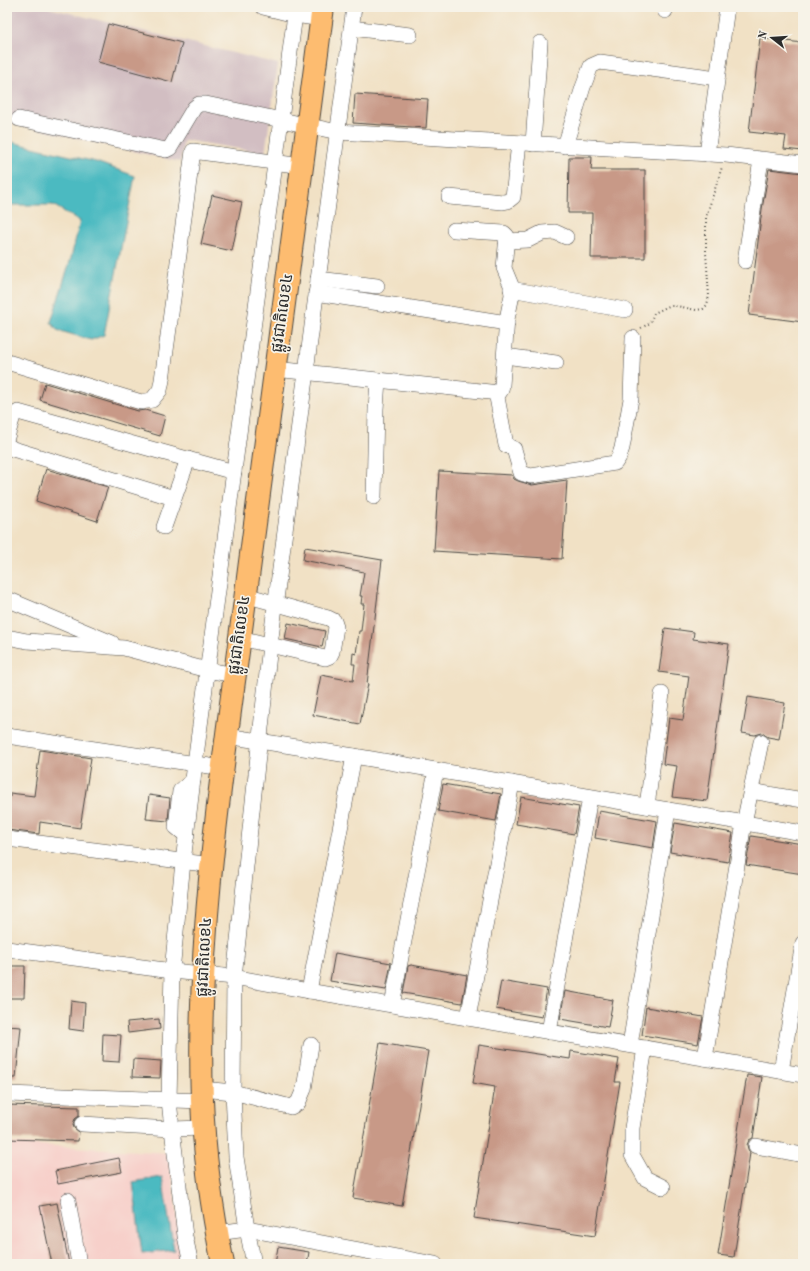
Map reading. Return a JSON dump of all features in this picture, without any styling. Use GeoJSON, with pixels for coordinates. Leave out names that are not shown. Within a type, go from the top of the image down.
{"type":"FeatureCollection","features":[{"type":"Feature","properties":{"kind":"highway","name":"ផ្លូវជាតិលេខ៤"},"geometry":{"type":"LineString","coordinates":[[223,1264],[207,1164],[204,1128],[202,1095],[203,974],[212,865],[223,768],[323,13]]}},
{"type":"Feature","properties":{"kind":"street"},"geometry":{"type":"LineString","coordinates":[[263,7],[323,13]]}},
{"type":"Feature","properties":{"kind":"street"},"geometry":{"type":"LineString","coordinates":[[254,1264],[236,1157],[233,1092],[234,977],[270,645],[354,7]]}},
{"type":"Feature","properties":{"kind":"street"},"geometry":{"type":"LineString","coordinates":[[707,154],[727,7]]}},
{"type":"Feature","properties":{"kind":"street"},"geometry":{"type":"LineString","coordinates":[[191,1264],[185,1236],[170,1100],[172,971],[187,836],[176,827],[180,791],[193,780],[295,11]]}},
{"type":"Feature","properties":{"kind":"street"},"geometry":{"type":"LineString","coordinates":[[351,28],[410,35]]}},
{"type":"Feature","properties":{"kind":"street"},"geometry":{"type":"LineString","coordinates":[[449,197],[503,202],[512,200],[526,143],[540,43]]}},
{"type":"Feature","properties":{"kind":"street"},"geometry":{"type":"LineString","coordinates":[[564,146],[583,87],[591,66],[594,64],[600,62],[717,78]]}},
{"type":"Feature","properties":{"kind":"street"},"geometry":{"type":"LineString","coordinates":[[19,119],[166,150],[170,148],[194,108],[199,104],[206,104],[338,132],[726,155],[803,164]]}},
{"type":"Feature","properties":{"kind":"street"},"geometry":{"type":"LineString","coordinates":[[7,362],[141,402],[152,400],[160,390],[162,380],[193,151],[302,166]]}},
{"type":"Feature","properties":{"kind":"street"},"geometry":{"type":"LineString","coordinates":[[745,261],[762,160]]}},
{"type":"Feature","properties":{"kind":"street"},"geometry":{"type":"LineString","coordinates":[[275,369],[499,393],[501,390],[505,356],[511,289],[504,268],[507,236],[504,233],[454,230]]}},
{"type":"Feature","properties":{"kind":"street"},"geometry":{"type":"LineString","coordinates":[[506,241],[528,240],[542,233],[555,232],[566,237]]}},
{"type":"Feature","properties":{"kind":"street"},"geometry":{"type":"LineString","coordinates":[[317,286],[377,286]]}},
{"type":"Feature","properties":{"kind":"street"},"geometry":{"type":"LineString","coordinates":[[317,286],[507,323]]}},
{"type":"Feature","properties":{"kind":"street"},"geometry":{"type":"LineString","coordinates":[[511,289],[625,310]]}},
{"type":"Feature","properties":{"kind":"street"},"geometry":{"type":"LineString","coordinates":[[496,392],[506,445],[514,449],[521,473],[530,476],[615,463],[622,448],[631,399],[633,338]]}},
{"type":"Feature","properties":{"kind":"street"},"geometry":{"type":"LineString","coordinates":[[505,356],[556,363]]}},
{"type":"Feature","properties":{"kind":"street"},"geometry":{"type":"LineString","coordinates":[[374,497],[378,380]]}},
{"type":"Feature","properties":{"kind":"street"},"geometry":{"type":"LineString","coordinates":[[7,437],[13,416],[18,412],[234,472]]}},
{"type":"Feature","properties":{"kind":"street"},"geometry":{"type":"LineString","coordinates":[[7,445],[13,449],[174,498]]}},
{"type":"Feature","properties":{"kind":"street"},"geometry":{"type":"LineString","coordinates":[[164,527],[188,459]]}},
{"type":"Feature","properties":{"kind":"street"},"geometry":{"type":"LineString","coordinates":[[240,638],[325,658],[330,656],[332,652],[336,627],[334,621],[328,618],[246,595]]}},
{"type":"Feature","properties":{"kind":"street"},"geometry":{"type":"LineString","coordinates":[[7,599],[124,648],[207,670],[235,675]]}},
{"type":"Feature","properties":{"kind":"street"},"geometry":{"type":"LineString","coordinates":[[7,636],[27,641],[124,648]]}},
{"type":"Feature","properties":{"kind":"street"},"geometry":{"type":"LineString","coordinates":[[647,806],[662,694]]}},
{"type":"Feature","properties":{"kind":"street"},"geometry":{"type":"LineString","coordinates":[[7,736],[223,768]]}},
{"type":"Feature","properties":{"kind":"street"},"geometry":{"type":"LineString","coordinates":[[227,736],[354,756],[803,833]]}},
{"type":"Feature","properties":{"kind":"street"},"geometry":{"type":"LineString","coordinates":[[705,1058],[744,823],[761,742]]}},
{"type":"Feature","properties":{"kind":"street"},"geometry":{"type":"LineString","coordinates":[[309,991],[354,756]]}},
{"type":"Feature","properties":{"kind":"street"},"geometry":{"type":"LineString","coordinates":[[392,1005],[436,770]]}},
{"type":"Feature","properties":{"kind":"street"},"geometry":{"type":"LineString","coordinates":[[468,1018],[512,783]]}},
{"type":"Feature","properties":{"kind":"street"},"geometry":{"type":"LineString","coordinates":[[751,791],[803,800]]}},
{"type":"Feature","properties":{"kind":"street"},"geometry":{"type":"LineString","coordinates":[[549,1032],[590,797]]}},
{"type":"Feature","properties":{"kind":"street"},"geometry":{"type":"LineString","coordinates":[[630,1046],[668,810]]}},
{"type":"Feature","properties":{"kind":"street"},"geometry":{"type":"LineString","coordinates":[[7,839],[212,865]]}},
{"type":"Feature","properties":{"kind":"street"},"geometry":{"type":"LineString","coordinates":[[781,1071],[803,943]]}},
{"type":"Feature","properties":{"kind":"street"},"geometry":{"type":"LineString","coordinates":[[7,949],[172,971],[234,977],[781,1071],[802,1079]]}},
{"type":"Feature","properties":{"kind":"street"},"geometry":{"type":"LineString","coordinates":[[7,1094],[170,1100],[233,1092],[291,1107],[298,1103],[304,1089],[311,1045]]}},
{"type":"Feature","properties":{"kind":"street"},"geometry":{"type":"LineString","coordinates":[[645,1048],[632,1128],[632,1154],[644,1178],[663,1187]]}},
{"type":"Feature","properties":{"kind":"street"},"geometry":{"type":"LineString","coordinates":[[82,1124],[172,1129],[204,1128]]}},
{"type":"Feature","properties":{"kind":"street"},"geometry":{"type":"LineString","coordinates":[[756,1146],[803,1155]]}},
{"type":"Feature","properties":{"kind":"street"},"geometry":{"type":"LineString","coordinates":[[68,1200],[79,1264]]}},
{"type":"Feature","properties":{"kind":"street"},"geometry":{"type":"LineString","coordinates":[[217,1232],[247,1229],[435,1264]]}},
{"type":"Feature","properties":{"kind":"path"},"geometry":{"type":"LineString","coordinates":[[633,338],[640,329],[650,323],[654,313],[669,306],[696,310],[703,309],[707,305],[709,296],[706,253],[706,217],[726,155]]}},
{"type":"Feature","properties":{"kind":"shaded area"},"geometry":{"type":"Polygon","coordinates":[[[7,7],[45,7],[278,64],[265,153],[184,140],[180,162],[7,122],[7,7]]]}},
{"type":"Feature","properties":{"kind":"shaded area"},"geometry":{"type":"Polygon","coordinates":[[[7,1143],[169,1153],[183,1264],[7,1264],[7,1143]]]}},
{"type":"Feature","properties":{"kind":"water"},"geometry":{"type":"Polygon","coordinates":[[[7,141],[96,162],[135,176],[104,335],[91,340],[57,330],[51,322],[71,258],[80,221],[53,205],[7,205],[7,141]]]}},
{"type":"Feature","properties":{"kind":"water"},"geometry":{"type":"Polygon","coordinates":[[[162,1177],[174,1250],[142,1254],[133,1182],[162,1177]]]}},
{"type":"Feature","properties":{"kind":"building"},"geometry":{"type":"Polygon","coordinates":[[[108,24],[182,43],[172,82],[98,62],[108,24]]]}},
{"type":"Feature","properties":{"kind":"building"},"geometry":{"type":"Polygon","coordinates":[[[760,38],[803,43],[803,151],[784,149],[786,136],[749,132],[760,38]]]}},
{"type":"Feature","properties":{"kind":"building"},"geometry":{"type":"Polygon","coordinates":[[[355,94],[428,99],[426,128],[353,123],[355,94]]]}},
{"type":"Feature","properties":{"kind":"building"},"geometry":{"type":"Polygon","coordinates":[[[569,157],[592,157],[591,170],[645,170],[645,258],[591,258],[592,213],[568,213],[569,157]]]}},
{"type":"Feature","properties":{"kind":"building"},"geometry":{"type":"Polygon","coordinates":[[[769,169],[803,173],[803,322],[749,315],[762,209],[769,169]]]}},
{"type":"Feature","properties":{"kind":"building"},"geometry":{"type":"Polygon","coordinates":[[[212,195],[242,202],[232,251],[201,244],[212,195]]]}},
{"type":"Feature","properties":{"kind":"building"},"geometry":{"type":"Polygon","coordinates":[[[45,383],[138,411],[145,410],[165,416],[160,436],[40,400],[45,383]]]}},
{"type":"Feature","properties":{"kind":"building"},"geometry":{"type":"Polygon","coordinates":[[[46,469],[108,487],[97,521],[36,501],[46,469]]]}},
{"type":"Feature","properties":{"kind":"building"},"geometry":{"type":"Polygon","coordinates":[[[439,471],[512,475],[514,479],[518,481],[532,485],[567,480],[562,559],[434,551],[439,471]]]}},
{"type":"Feature","properties":{"kind":"building"},"geometry":{"type":"Polygon","coordinates":[[[305,547],[382,560],[368,684],[360,724],[313,715],[321,675],[353,681],[355,664],[352,664],[353,653],[356,654],[359,631],[361,631],[364,604],[361,604],[362,596],[360,596],[364,572],[303,560],[305,547]]]}},
{"type":"Feature","properties":{"kind":"building"},"geometry":{"type":"Polygon","coordinates":[[[288,623],[325,631],[322,647],[285,639],[288,623]]]}},
{"type":"Feature","properties":{"kind":"building"},"geometry":{"type":"Polygon","coordinates":[[[665,628],[694,632],[693,639],[729,644],[707,801],[672,797],[677,766],[663,764],[669,718],[683,720],[689,676],[659,672],[665,628]]]}},
{"type":"Feature","properties":{"kind":"building"},"geometry":{"type":"Polygon","coordinates":[[[748,697],[785,703],[779,739],[768,737],[762,733],[755,735],[742,733],[748,697]]]}},
{"type":"Feature","properties":{"kind":"building"},"geometry":{"type":"Polygon","coordinates":[[[40,750],[91,758],[80,828],[40,822],[39,834],[7,830],[7,797],[10,797],[10,793],[34,796],[40,750]]]}},
{"type":"Feature","properties":{"kind":"building"},"geometry":{"type":"Polygon","coordinates":[[[443,784],[501,794],[496,821],[438,811],[443,784]]]}},
{"type":"Feature","properties":{"kind":"building"},"geometry":{"type":"Polygon","coordinates":[[[149,795],[170,798],[168,821],[146,819],[149,795]]]}},
{"type":"Feature","properties":{"kind":"building"},"geometry":{"type":"Polygon","coordinates":[[[521,797],[579,807],[574,834],[516,824],[521,797]]]}},
{"type":"Feature","properties":{"kind":"building"},"geometry":{"type":"Polygon","coordinates":[[[599,811],[657,821],[653,848],[595,838],[599,811]]]}},
{"type":"Feature","properties":{"kind":"building"},"geometry":{"type":"Polygon","coordinates":[[[675,823],[733,833],[728,862],[670,852],[675,823]]]}},
{"type":"Feature","properties":{"kind":"building"},"geometry":{"type":"Polygon","coordinates":[[[751,836],[803,844],[803,874],[746,865],[751,836]]]}},
{"type":"Feature","properties":{"kind":"building"},"geometry":{"type":"Polygon","coordinates":[[[335,953],[391,963],[386,990],[330,981],[335,953]]]}},
{"type":"Feature","properties":{"kind":"building"},"geometry":{"type":"Polygon","coordinates":[[[411,965],[467,975],[462,1003],[403,993],[408,966],[411,965]]]}},
{"type":"Feature","properties":{"kind":"building"},"geometry":{"type":"Polygon","coordinates":[[[7,966],[25,966],[24,998],[7,998],[7,966]]]}},
{"type":"Feature","properties":{"kind":"building"},"geometry":{"type":"Polygon","coordinates":[[[501,981],[547,989],[542,1017],[496,1009],[501,981]]]}},
{"type":"Feature","properties":{"kind":"building"},"geometry":{"type":"Polygon","coordinates":[[[565,991],[613,1000],[608,1027],[560,1019],[565,991]]]}},
{"type":"Feature","properties":{"kind":"building"},"geometry":{"type":"Polygon","coordinates":[[[71,1001],[85,1003],[83,1031],[69,1029],[71,1001]]]}},
{"type":"Feature","properties":{"kind":"building"},"geometry":{"type":"Polygon","coordinates":[[[646,1007],[703,1017],[698,1044],[642,1035],[646,1007]]]}},
{"type":"Feature","properties":{"kind":"building"},"geometry":{"type":"Polygon","coordinates":[[[159,1019],[160,1029],[128,1033],[127,1022],[159,1019]]]}},
{"type":"Feature","properties":{"kind":"building"},"geometry":{"type":"Polygon","coordinates":[[[7,1026],[21,1027],[16,1078],[7,1078],[7,1026]]]}},
{"type":"Feature","properties":{"kind":"building"},"geometry":{"type":"Polygon","coordinates":[[[103,1034],[121,1035],[119,1062],[102,1061],[103,1034]]]}},
{"type":"Feature","properties":{"kind":"building"},"geometry":{"type":"Polygon","coordinates":[[[380,1043],[428,1051],[402,1206],[353,1198],[380,1043]]]}},
{"type":"Feature","properties":{"kind":"building"},"geometry":{"type":"Polygon","coordinates":[[[479,1045],[570,1059],[571,1051],[619,1059],[615,1082],[620,1082],[595,1236],[474,1218],[495,1087],[473,1083],[479,1045]]]}},
{"type":"Feature","properties":{"kind":"building"},"geometry":{"type":"Polygon","coordinates":[[[133,1059],[161,1061],[160,1078],[132,1077],[133,1059]]]}},
{"type":"Feature","properties":{"kind":"building"},"geometry":{"type":"Polygon","coordinates":[[[747,1075],[762,1077],[753,1138],[749,1140],[747,1145],[750,1153],[734,1257],[718,1255],[747,1075]]]}},
{"type":"Feature","properties":{"kind":"building"},"geometry":{"type":"Polygon","coordinates":[[[7,1105],[79,1107],[79,1116],[75,1119],[73,1124],[74,1128],[79,1132],[78,1141],[7,1139],[7,1105]]]}},
{"type":"Feature","properties":{"kind":"building"},"geometry":{"type":"Polygon","coordinates":[[[119,1158],[122,1172],[58,1184],[55,1171],[119,1158]]]}},
{"type":"Feature","properties":{"kind":"building"},"geometry":{"type":"Polygon","coordinates":[[[57,1203],[69,1264],[52,1264],[40,1206],[57,1203]]]}},
{"type":"Feature","properties":{"kind":"building"},"geometry":{"type":"Polygon","coordinates":[[[278,1247],[309,1252],[307,1264],[275,1264],[278,1247]]]}}]}
